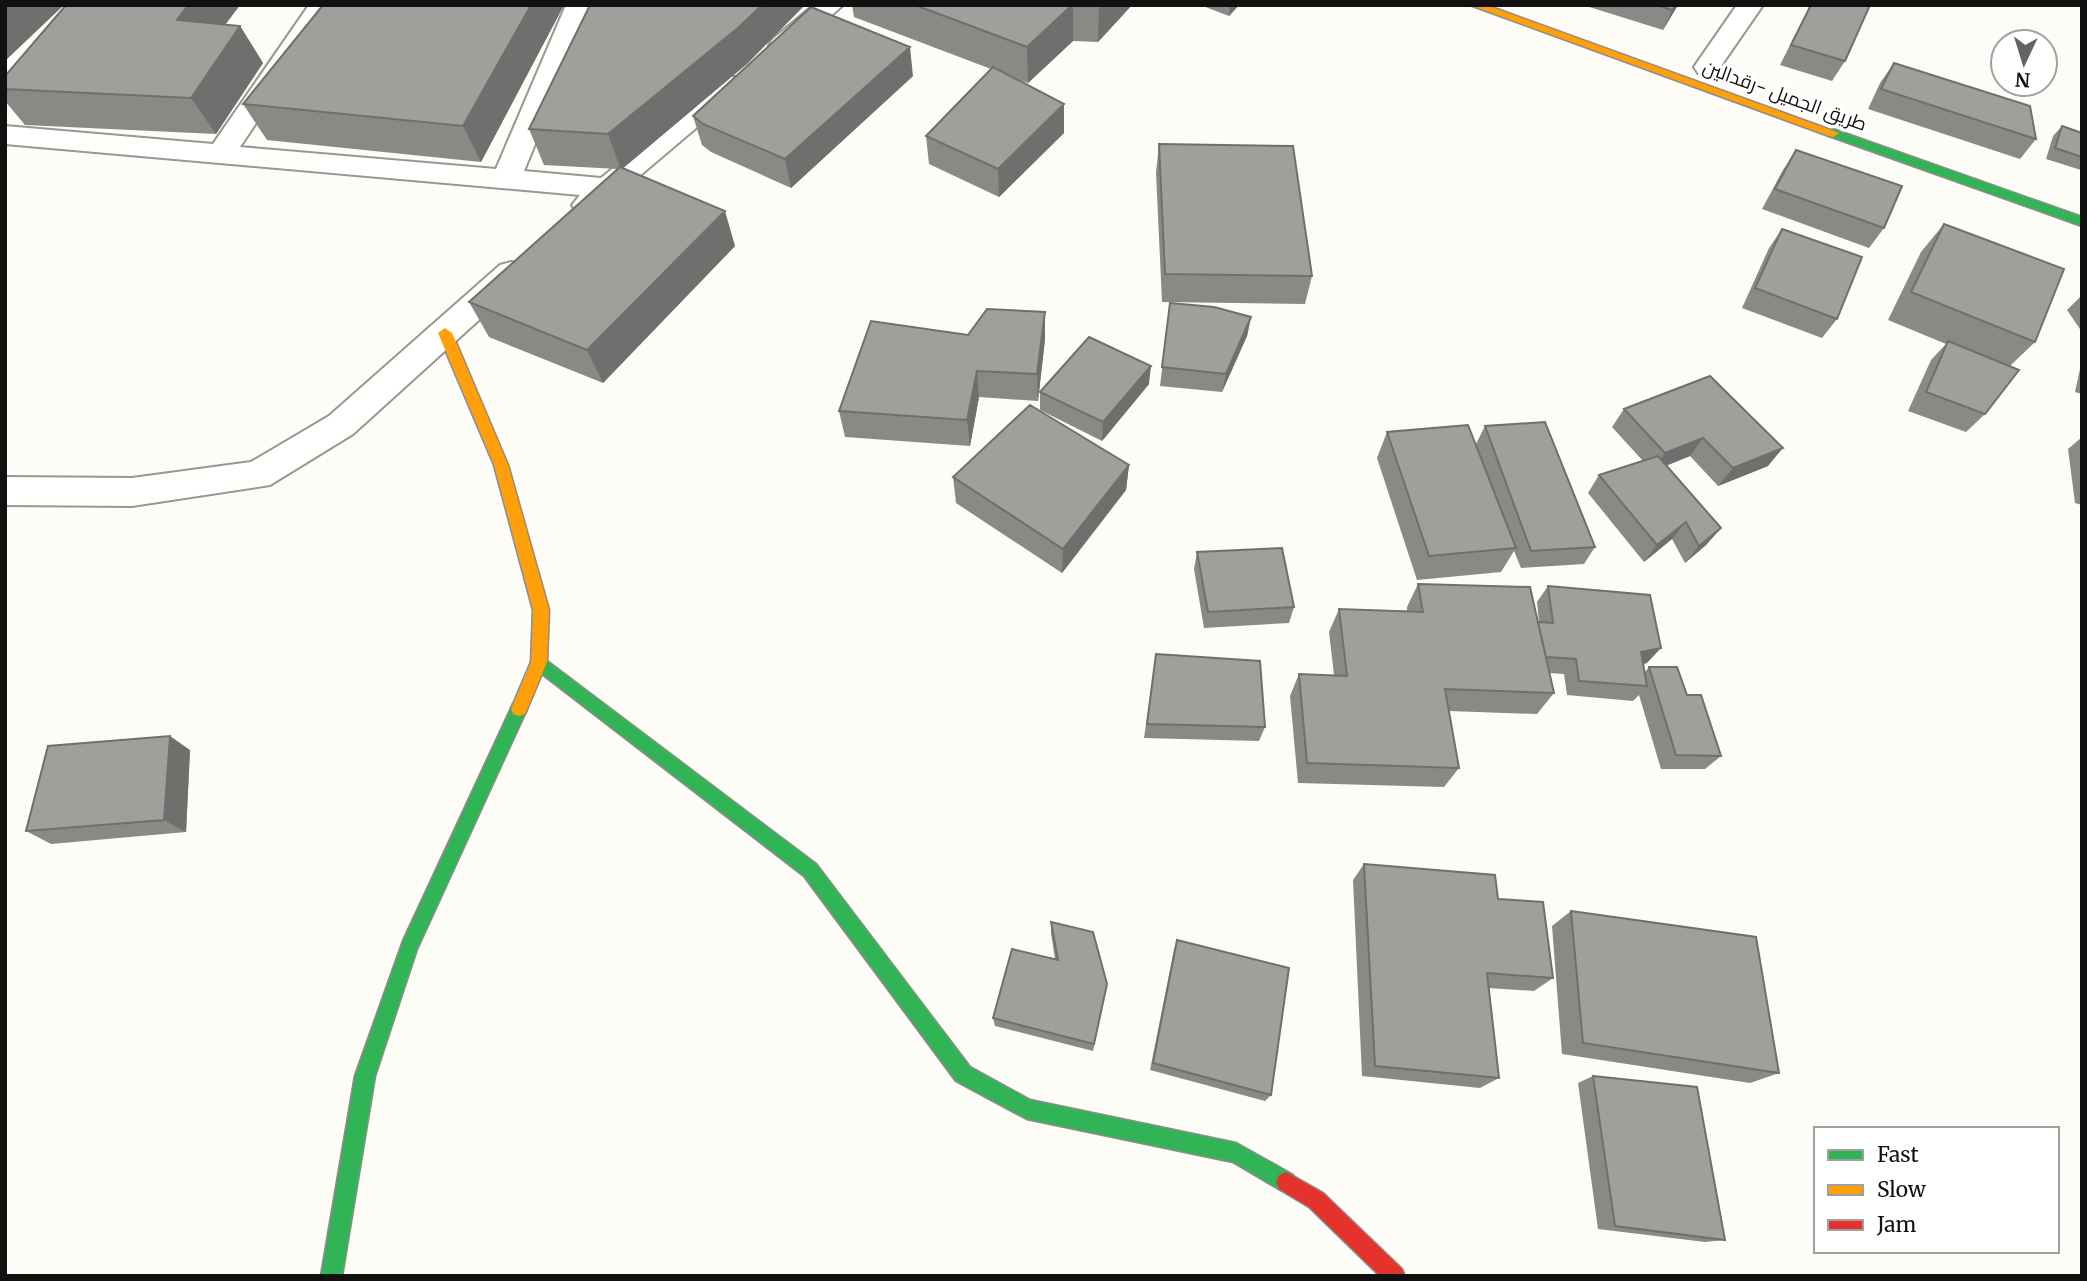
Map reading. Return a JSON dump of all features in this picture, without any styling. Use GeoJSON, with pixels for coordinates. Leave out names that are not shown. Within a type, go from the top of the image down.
{"type":"FeatureCollection","features":[{"type":"Feature","properties":{"kind":"street"},"geometry":{"type":"LineString","coordinates":[[221,154],[322,5]]}},
{"type":"Feature","properties":{"kind":"street"},"geometry":{"type":"LineString","coordinates":[[506,180],[579,5]]}},
{"type":"Feature","properties":{"kind":"street"},"geometry":{"type":"LineString","coordinates":[[566,224],[606,188],[830,5]]}},
{"type":"Feature","properties":{"kind":"street","name":"طريق الجميل -رقدالين"},"geometry":{"type":"LineString","coordinates":[[1475,5],[2082,222]]}},
{"type":"Feature","properties":{"kind":"street"},"geometry":{"type":"LineString","coordinates":[[1707,67],[1750,5]]}},
{"type":"Feature","properties":{"kind":"street"},"geometry":{"type":"LineString","coordinates":[[5,135],[606,188]]}},
{"type":"Feature","properties":{"kind":"street"},"geometry":{"type":"LineString","coordinates":[[5,491],[132,492],[258,475],[341,425],[536,251]]}},
{"type":"Feature","properties":{"kind":"street"},"geometry":{"type":"LineString","coordinates":[[331,1276],[369,1063],[409,947],[539,662],[541,610],[501,465],[445,333]]}},
{"type":"Feature","properties":{"kind":"street"},"geometry":{"type":"LineString","coordinates":[[539,662],[810,870],[963,1073],[1027,1108],[1236,1153],[1316,1199],[1395,1276]]}},
{"type":"Feature","properties":{"kind":"building"},"geometry":{"type":"Polygon","coordinates":[[[66,5],[188,5],[177,20],[240,26],[191,98],[5,89],[5,76],[66,5]]]}},
{"type":"Feature","properties":{"kind":"building"},"geometry":{"type":"Polygon","coordinates":[[[323,5],[531,5],[463,126],[243,104],[323,5]]]}},
{"type":"Feature","properties":{"kind":"building"},"geometry":{"type":"Polygon","coordinates":[[[590,5],[762,5],[608,134],[529,129],[590,5]]]}},
{"type":"Feature","properties":{"kind":"building"},"geometry":{"type":"Polygon","coordinates":[[[915,5],[1072,5],[1027,47],[915,5]]]}},
{"type":"Feature","properties":{"kind":"building"},"geometry":{"type":"Polygon","coordinates":[[[1656,5],[1676,5],[1672,10],[1656,5]]]}},
{"type":"Feature","properties":{"kind":"building"},"geometry":{"type":"Polygon","coordinates":[[[1811,5],[1870,5],[1845,61],[1791,45],[1811,5]]]}},
{"type":"Feature","properties":{"kind":"building"},"geometry":{"type":"Polygon","coordinates":[[[811,7],[910,47],[785,159],[703,124],[693,116],[811,7]]]}},
{"type":"Feature","properties":{"kind":"building"},"geometry":{"type":"Polygon","coordinates":[[[1894,63],[1989,93],[1989,98],[2005,98],[2030,106],[2036,139],[1881,89],[1894,63]]]}},
{"type":"Feature","properties":{"kind":"building"},"geometry":{"type":"Polygon","coordinates":[[[993,67],[1064,104],[998,169],[926,136],[993,67]]]}},
{"type":"Feature","properties":{"kind":"building"},"geometry":{"type":"Polygon","coordinates":[[[2062,126],[2082,133],[2082,157],[2055,148],[2062,126]]]}},
{"type":"Feature","properties":{"kind":"building"},"geometry":{"type":"Polygon","coordinates":[[[1159,144],[1293,146],[1312,276],[1165,274],[1159,144]]]}},
{"type":"Feature","properties":{"kind":"building"},"geometry":{"type":"Polygon","coordinates":[[[1796,150],[1902,186],[1884,228],[1775,189],[1796,150]]]}},
{"type":"Feature","properties":{"kind":"building"},"geometry":{"type":"Polygon","coordinates":[[[620,167],[725,211],[587,350],[469,302],[620,167]]]}},
{"type":"Feature","properties":{"kind":"building"},"geometry":{"type":"Polygon","coordinates":[[[1944,224],[2064,269],[2035,342],[1911,292],[1944,224]]]}},
{"type":"Feature","properties":{"kind":"building"},"geometry":{"type":"Polygon","coordinates":[[[1782,229],[1862,257],[1837,319],[1755,288],[1782,229]]]}},
{"type":"Feature","properties":{"kind":"building"},"geometry":{"type":"Polygon","coordinates":[[[1170,303],[1214,307],[1251,317],[1226,374],[1162,367],[1170,303]]]}},
{"type":"Feature","properties":{"kind":"building"},"geometry":{"type":"Polygon","coordinates":[[[987,309],[1045,312],[1037,374],[977,371],[967,420],[839,411],[871,321],[968,335],[987,309]]]}},
{"type":"Feature","properties":{"kind":"building"},"geometry":{"type":"Polygon","coordinates":[[[1089,337],[1151,366],[1103,422],[1040,392],[1089,337]]]}},
{"type":"Feature","properties":{"kind":"building"},"geometry":{"type":"Polygon","coordinates":[[[1948,341],[2019,370],[1985,414],[1926,392],[1948,341]]]}},
{"type":"Feature","properties":{"kind":"building"},"geometry":{"type":"Polygon","coordinates":[[[1710,376],[1783,448],[1733,468],[1703,438],[1665,453],[1624,409],[1710,376]]]}},
{"type":"Feature","properties":{"kind":"building"},"geometry":{"type":"Polygon","coordinates":[[[1030,405],[1129,465],[1063,549],[953,477],[1030,405]]]}},
{"type":"Feature","properties":{"kind":"building"},"geometry":{"type":"Polygon","coordinates":[[[1545,422],[1595,547],[1531,551],[1485,426],[1545,422]]]}},
{"type":"Feature","properties":{"kind":"building"},"geometry":{"type":"Polygon","coordinates":[[[1468,425],[1516,548],[1429,556],[1387,432],[1468,425]]]}},
{"type":"Feature","properties":{"kind":"building"},"geometry":{"type":"Polygon","coordinates":[[[1658,456],[1721,528],[1699,546],[1686,522],[1657,545],[1599,475],[1658,456]]]}},
{"type":"Feature","properties":{"kind":"building"},"geometry":{"type":"Polygon","coordinates":[[[1282,548],[1294,607],[1208,612],[1197,552],[1282,548]]]}},
{"type":"Feature","properties":{"kind":"building"},"geometry":{"type":"Polygon","coordinates":[[[1418,584],[1530,587],[1554,693],[1445,689],[1459,768],[1307,763],[1299,674],[1347,676],[1339,609],[1423,612],[1418,584]]]}},
{"type":"Feature","properties":{"kind":"building"},"geometry":{"type":"Polygon","coordinates":[[[1548,586],[1650,595],[1661,648],[1641,652],[1647,686],[1579,681],[1576,659],[1546,657],[1538,622],[1553,623],[1548,586]]]}},
{"type":"Feature","properties":{"kind":"building"},"geometry":{"type":"Polygon","coordinates":[[[1156,654],[1260,661],[1265,727],[1147,724],[1156,654]]]}},
{"type":"Feature","properties":{"kind":"building"},"geometry":{"type":"Polygon","coordinates":[[[1649,667],[1677,667],[1687,695],[1701,695],[1721,756],[1676,755],[1649,667]]]}},
{"type":"Feature","properties":{"kind":"building"},"geometry":{"type":"Polygon","coordinates":[[[170,736],[164,820],[26,831],[48,746],[170,736]]]}},
{"type":"Feature","properties":{"kind":"building"},"geometry":{"type":"Polygon","coordinates":[[[1364,864],[1495,875],[1498,899],[1543,902],[1553,978],[1487,973],[1499,1078],[1375,1066],[1364,864]]]}},
{"type":"Feature","properties":{"kind":"building"},"geometry":{"type":"Polygon","coordinates":[[[1571,911],[1756,937],[1779,1073],[1583,1043],[1571,911]]]}},
{"type":"Feature","properties":{"kind":"building"},"geometry":{"type":"Polygon","coordinates":[[[1051,922],[1093,932],[1107,984],[1094,1044],[993,1018],[1012,949],[1058,960],[1051,922]]]}},
{"type":"Feature","properties":{"kind":"building"},"geometry":{"type":"Polygon","coordinates":[[[1177,940],[1289,968],[1271,1095],[1153,1063],[1177,940]]]}},
{"type":"Feature","properties":{"kind":"building"},"geometry":{"type":"Polygon","coordinates":[[[1593,1076],[1697,1087],[1725,1240],[1615,1226],[1593,1076]]]}},
{"type":"Feature","properties":{"kind":"traffic: fast"},"geometry":{"type":"LineString","coordinates":[[1833,133],[2082,222]]}},
{"type":"Feature","properties":{"kind":"traffic: fast"},"geometry":{"type":"LineString","coordinates":[[539,662],[810,870],[963,1074],[1027,1109],[1236,1153],[1286,1182]]}},
{"type":"Feature","properties":{"kind":"traffic: fast"},"geometry":{"type":"LineString","coordinates":[[331,1276],[365,1076],[409,947],[519,709]]}},
{"type":"Feature","properties":{"kind":"traffic: slow"},"geometry":{"type":"LineString","coordinates":[[1475,5],[1833,133]]}},
{"type":"Feature","properties":{"kind":"traffic: slow"},"geometry":{"type":"LineString","coordinates":[[445,333],[501,465],[541,610],[539,662],[519,709]]}},
{"type":"Feature","properties":{"kind":"traffic: jam"},"geometry":{"type":"LineString","coordinates":[[1286,1182],[1316,1200],[1395,1276]]}}]}
